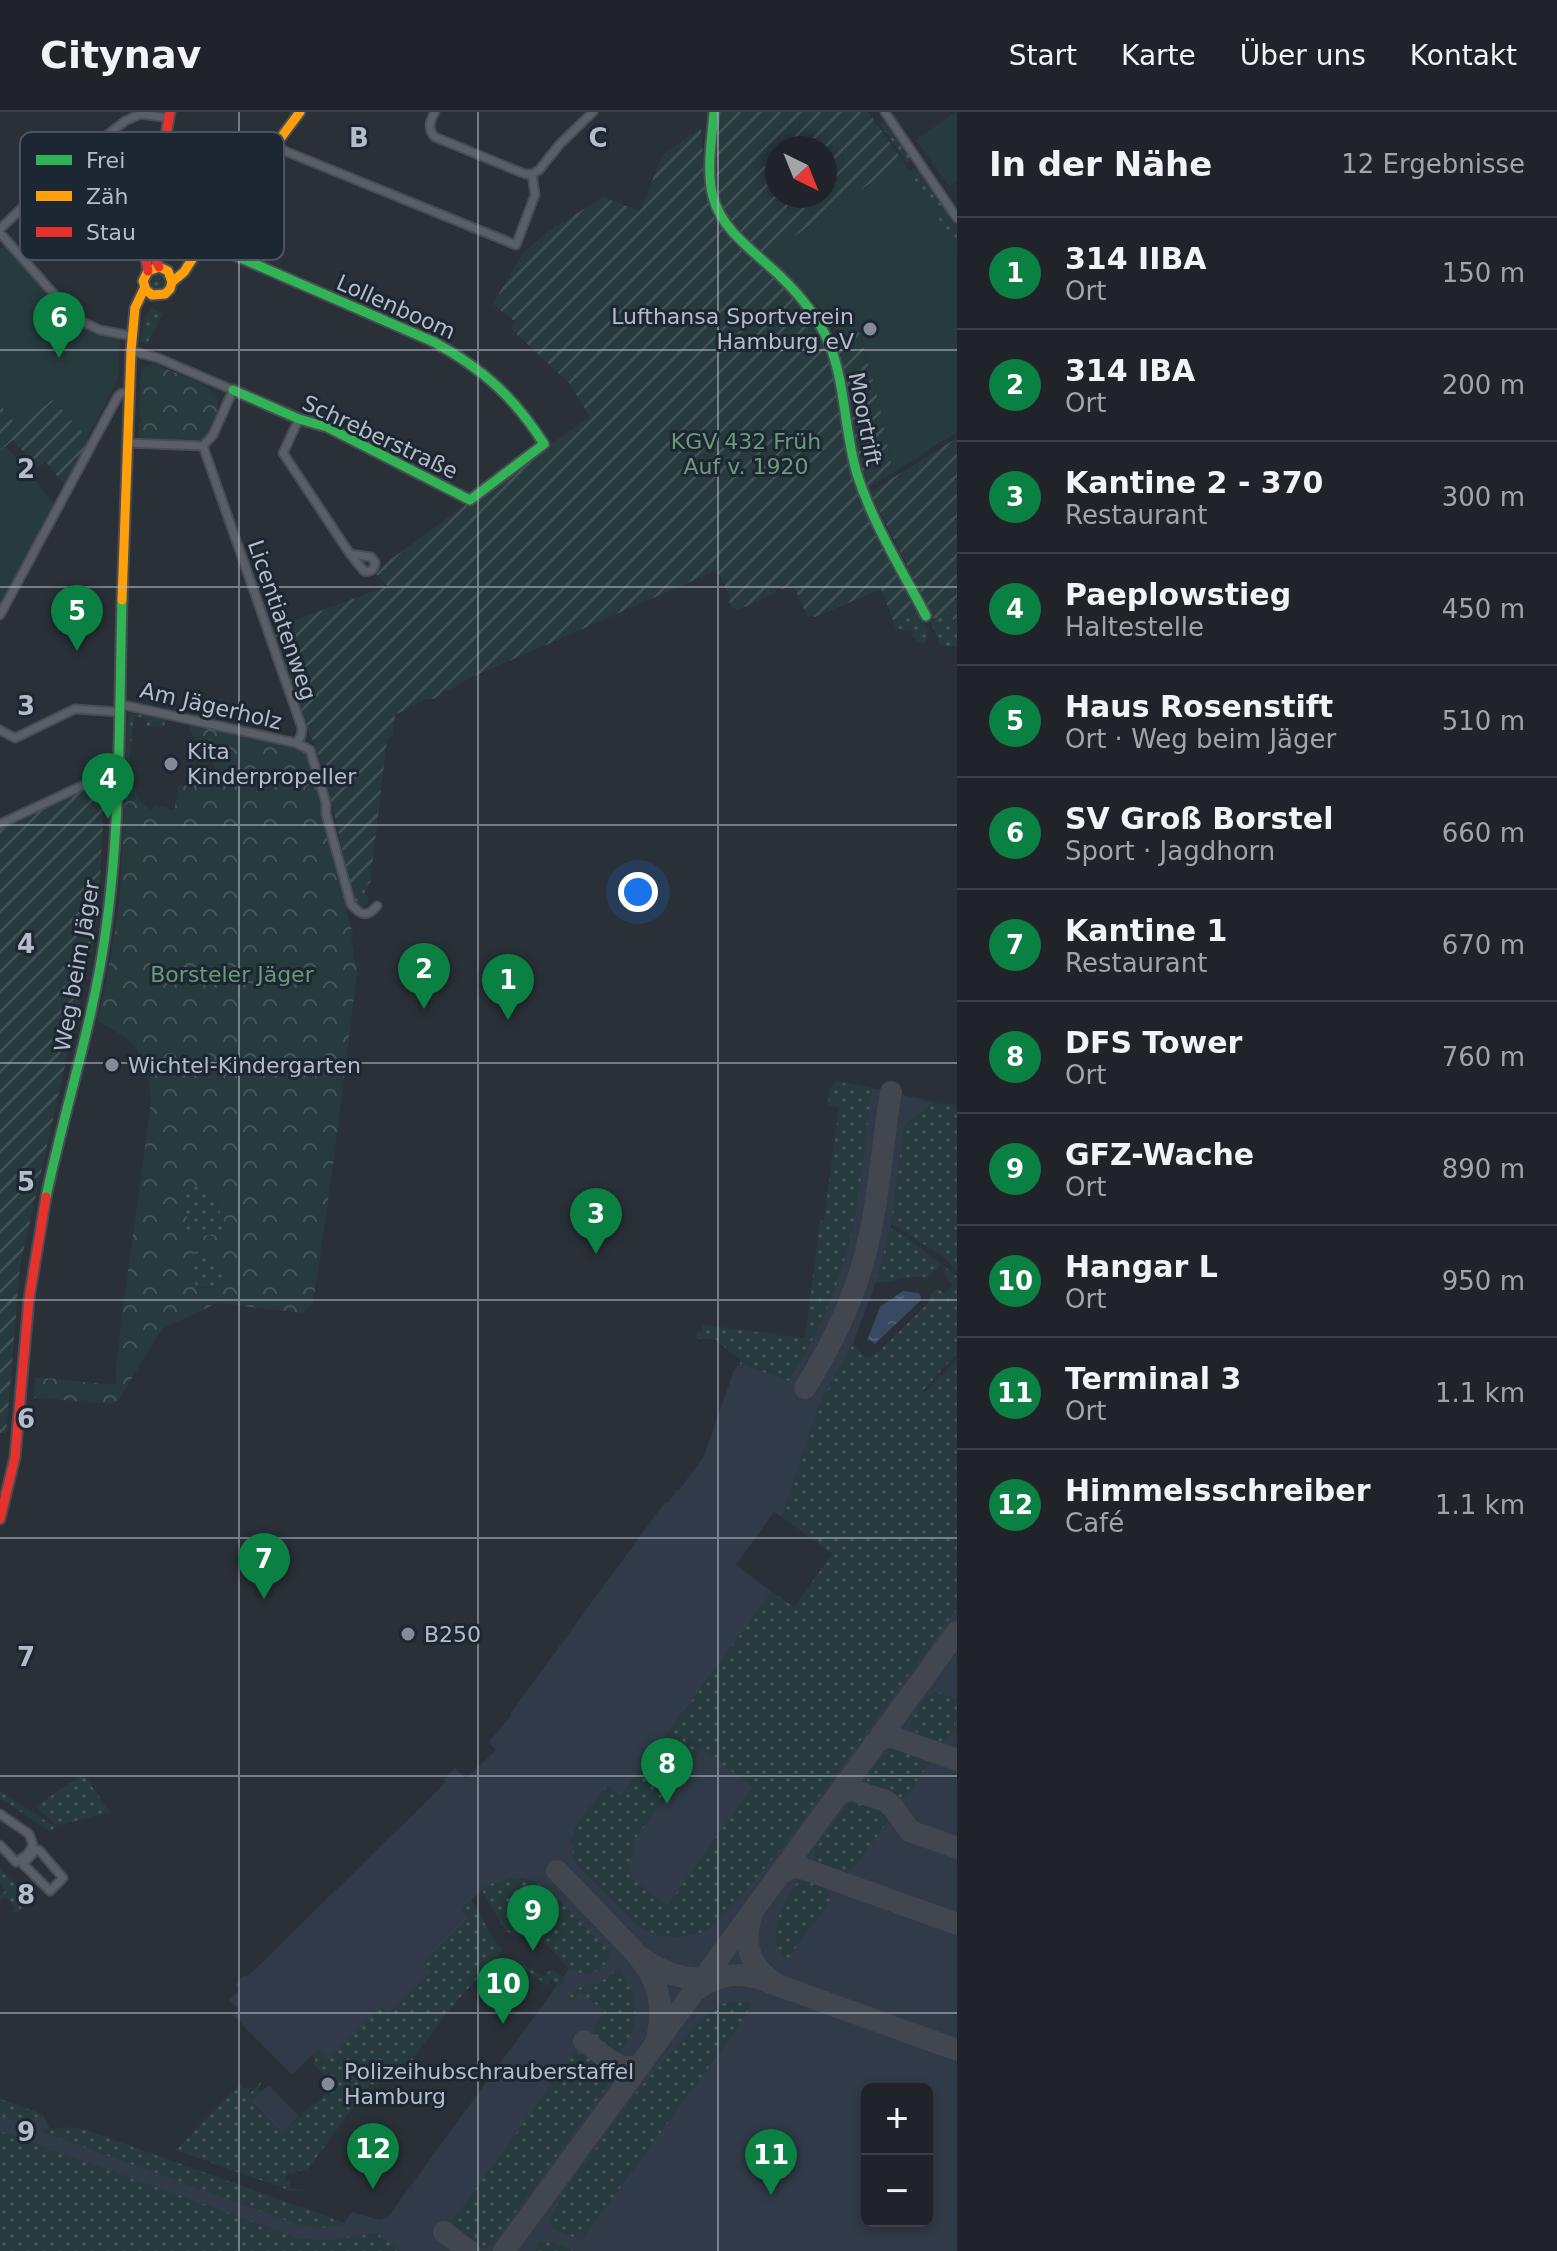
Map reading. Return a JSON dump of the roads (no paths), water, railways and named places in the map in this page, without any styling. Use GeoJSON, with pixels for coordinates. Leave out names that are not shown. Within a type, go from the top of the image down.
{"type":"FeatureCollection","features":[{"type":"Feature","properties":{"kind":"street"},"geometry":{"type":"LineString","coordinates":[[284,134],[300,112]]}},
{"type":"Feature","properties":{"kind":"street"},"geometry":{"type":"LineString","coordinates":[[435,112],[430,132],[435,137],[525,174],[539,170],[593,112]]}},
{"type":"Feature","properties":{"kind":"street","name":"Moortrift"},"geometry":{"type":"LineString","coordinates":[[714,112],[710,177],[715,204],[742,241],[808,306],[829,342],[839,373],[856,471],[868,504],[926,616]]}},
{"type":"Feature","properties":{"kind":"street"},"geometry":{"type":"LineString","coordinates":[[885,112],[957,218]]}},
{"type":"Feature","properties":{"kind":"street"},"geometry":{"type":"LineString","coordinates":[[111,132],[141,114],[169,115]]}},
{"type":"Feature","properties":{"kind":"street"},"geometry":{"type":"LineString","coordinates":[[284,151],[516,245],[535,195],[532,174]]}},
{"type":"Feature","properties":{"kind":"street"},"geometry":{"type":"LineString","coordinates":[[20,211],[0,231],[20,254]]}},
{"type":"Feature","properties":{"kind":"street"},"geometry":{"type":"LineString","coordinates":[[25,260],[76,319],[100,330],[132,336]]}},
{"type":"Feature","properties":{"kind":"street"},"geometry":{"type":"LineString","coordinates":[[146,260],[148,271],[143,280],[148,292],[165,294],[190,260]]}},
{"type":"Feature","properties":{"kind":"street"},"geometry":{"type":"LineString","coordinates":[[158,260],[172,282]]}},
{"type":"Feature","properties":{"kind":"street"},"geometry":{"type":"LineString","coordinates":[[148,271],[190,260]]}},
{"type":"Feature","properties":{"kind":"street","name":"Lollenboom"},"geometry":{"type":"LineString","coordinates":[[245,260],[434,342],[468,360],[500,385],[527,415],[544,444]]}},
{"type":"Feature","properties":{"kind":"street","name":"Weg beim Jäger"},"geometry":{"type":"LineString","coordinates":[[0,1519],[19,1432],[32,1269],[105,933],[110,894],[131,351],[137,302],[148,292]]}},
{"type":"Feature","properties":{"kind":"street"},"geometry":{"type":"LineString","coordinates":[[127,443],[203,446],[213,435],[233,390],[158,358],[131,351]]}},
{"type":"Feature","properties":{"kind":"street","name":"Schreberstraße"},"geometry":{"type":"LineString","coordinates":[[233,390],[299,419],[327,427],[470,500],[544,444]]}},
{"type":"Feature","properties":{"kind":"street"},"geometry":{"type":"LineString","coordinates":[[0,615],[118,396],[129,391]]}},
{"type":"Feature","properties":{"kind":"street"},"geometry":{"type":"LineString","coordinates":[[299,419],[283,453],[350,554]]}},
{"type":"Feature","properties":{"kind":"street","name":"Licentiatenweg"},"geometry":{"type":"LineString","coordinates":[[203,446],[302,728],[296,743]]}},
{"type":"Feature","properties":{"kind":"street","name":"Am Jägerholz"},"geometry":{"type":"LineString","coordinates":[[0,730],[15,738],[75,709],[119,708],[296,743]]}},
{"type":"Feature","properties":{"kind":"street"},"geometry":{"type":"LineString","coordinates":[[296,743],[310,750],[351,904],[362,915],[377,906]]}},
{"type":"Feature","properties":{"kind":"street"},"geometry":{"type":"LineString","coordinates":[[0,824],[116,770]]}},
{"type":"Feature","properties":{"kind":"street"},"geometry":{"type":"LineString","coordinates":[[0,1814],[29,1834],[33,1845],[27,1855],[16,1862],[0,1845]]}},
{"type":"Feature","properties":{"kind":"street"},"geometry":{"type":"LineString","coordinates":[[39,1850],[63,1880],[49,1891],[23,1863],[39,1850]]}},
{"type":"Feature","properties":{"kind":"water"},"geometry":{"type":"Polygon","coordinates":[[[903,1291],[919,1293],[920,1301],[875,1344],[867,1341],[880,1307],[903,1291]]]}},
{"type":"Feature","properties":{"kind":"place","name":"Lufthansa Sportverein Hamburg eV"},"geometry":{"type":"Point","coordinates":[870,329]}},
{"type":"Feature","properties":{"kind":"place","name":"SV Groß Borstel"},"geometry":{"type":"Point","coordinates":[59,358]}},
{"type":"Feature","properties":{"kind":"place","name":"Haus Rosenstift"},"geometry":{"type":"Point","coordinates":[77,651]}},
{"type":"Feature","properties":{"kind":"place","name":"Kita Kinderpropeller"},"geometry":{"type":"Point","coordinates":[171,764]}},
{"type":"Feature","properties":{"kind":"place","name":"Paeplowstieg"},"geometry":{"type":"Point","coordinates":[108,819]}},
{"type":"Feature","properties":{"kind":"place","name":"314 IBA"},"geometry":{"type":"Point","coordinates":[424,1009]}},
{"type":"Feature","properties":{"kind":"place","name":"314 IIBA"},"geometry":{"type":"Point","coordinates":[508,1020]}},
{"type":"Feature","properties":{"kind":"place","name":"Wichtel-Kindergarten"},"geometry":{"type":"Point","coordinates":[112,1065]}},
{"type":"Feature","properties":{"kind":"place","name":"Kantine 2 - 370"},"geometry":{"type":"Point","coordinates":[596,1254]}},
{"type":"Feature","properties":{"kind":"place","name":"Kantine 1"},"geometry":{"type":"Point","coordinates":[264,1599]}},
{"type":"Feature","properties":{"kind":"place","name":"B250"},"geometry":{"type":"Point","coordinates":[408,1634]}},
{"type":"Feature","properties":{"kind":"place","name":"DFS Tower"},"geometry":{"type":"Point","coordinates":[667,1804]}},
{"type":"Feature","properties":{"kind":"place","name":"GFZ-Wache"},"geometry":{"type":"Point","coordinates":[533,1951]}},
{"type":"Feature","properties":{"kind":"place","name":"Hangar L"},"geometry":{"type":"Point","coordinates":[503,2024]}},
{"type":"Feature","properties":{"kind":"place","name":"Polizeihubschrauberstaffel Hamburg"},"geometry":{"type":"Point","coordinates":[328,2084]}},
{"type":"Feature","properties":{"kind":"place","name":"Himmelsschreiber"},"geometry":{"type":"Point","coordinates":[373,2189]}},
{"type":"Feature","properties":{"kind":"place","name":"Terminal 3"},"geometry":{"type":"Point","coordinates":[771,2195]}},
{"type":"Feature","properties":{"kind":"park label","name":"KGV 432 Früh Auf v. 1920"},"geometry":{"type":"Point","coordinates":[746,454]}},
{"type":"Feature","properties":{"kind":"park label","name":"Borsteler Jäger"},"geometry":{"type":"Point","coordinates":[232,974]}}]}
